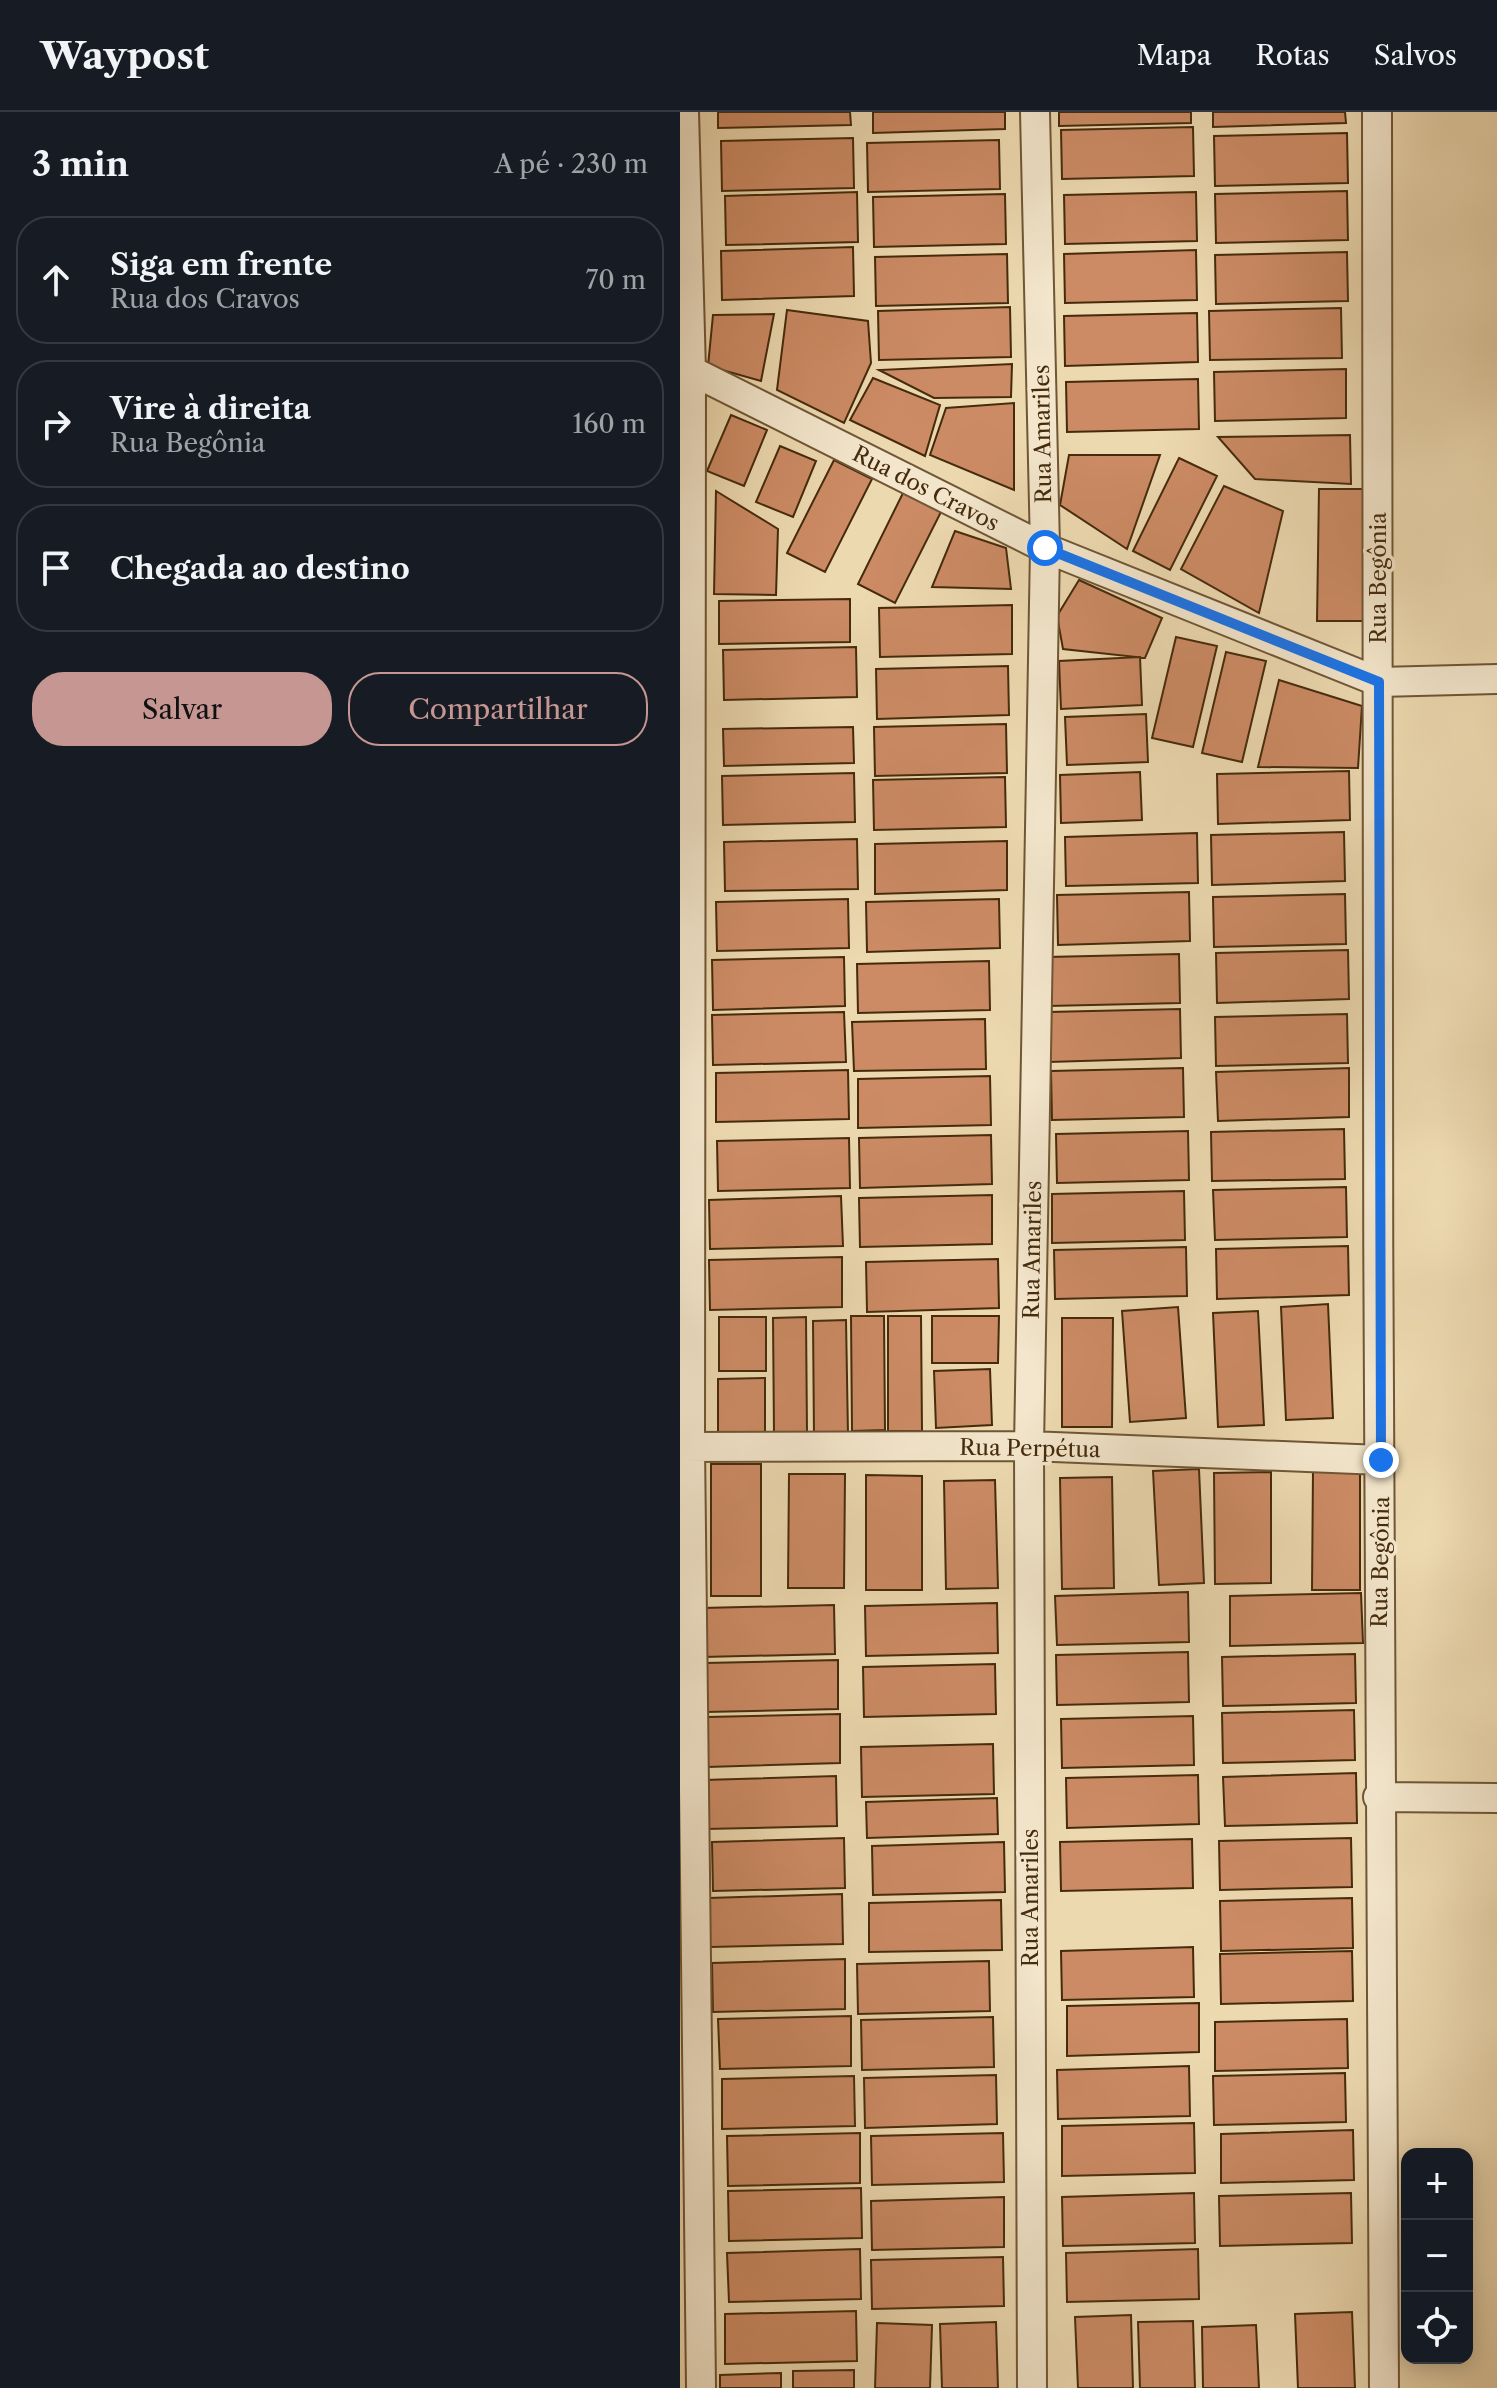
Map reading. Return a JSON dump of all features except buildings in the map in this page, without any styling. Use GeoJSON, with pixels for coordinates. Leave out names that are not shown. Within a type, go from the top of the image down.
{"type":"FeatureCollection","features":[{"type":"Feature","properties":{"kind":"street"},"geometry":{"type":"LineString","coordinates":[[684,112],[685,1447],[701,2388]]}},
{"type":"Feature","properties":{"kind":"street","name":"Rua Amariles"},"geometry":{"type":"LineString","coordinates":[[1032,2388],[1029,1446],[1045,548],[1035,112]]}},
{"type":"Feature","properties":{"kind":"street","name":"Rua Begônia"},"geometry":{"type":"LineString","coordinates":[[1377,112],[1381,1460],[1378,1797],[1384,2388]]}},
{"type":"Feature","properties":{"kind":"street","name":"Rua dos Cravos"},"geometry":{"type":"LineString","coordinates":[[686,368],[1045,548],[1379,682],[1497,679]]}},
{"type":"Feature","properties":{"kind":"street","name":"Rua Perpétua"},"geometry":{"type":"LineString","coordinates":[[685,1447],[1029,1446],[1381,1460]]}},
{"type":"Feature","properties":{"kind":"street"},"geometry":{"type":"LineString","coordinates":[[1378,1797],[1497,1798]]}},
{"type":"Feature","properties":{"kind":"route"},"geometry":{"type":"LineString","coordinates":[[1045,548],[1379,682],[1381,1460]]}}]}
